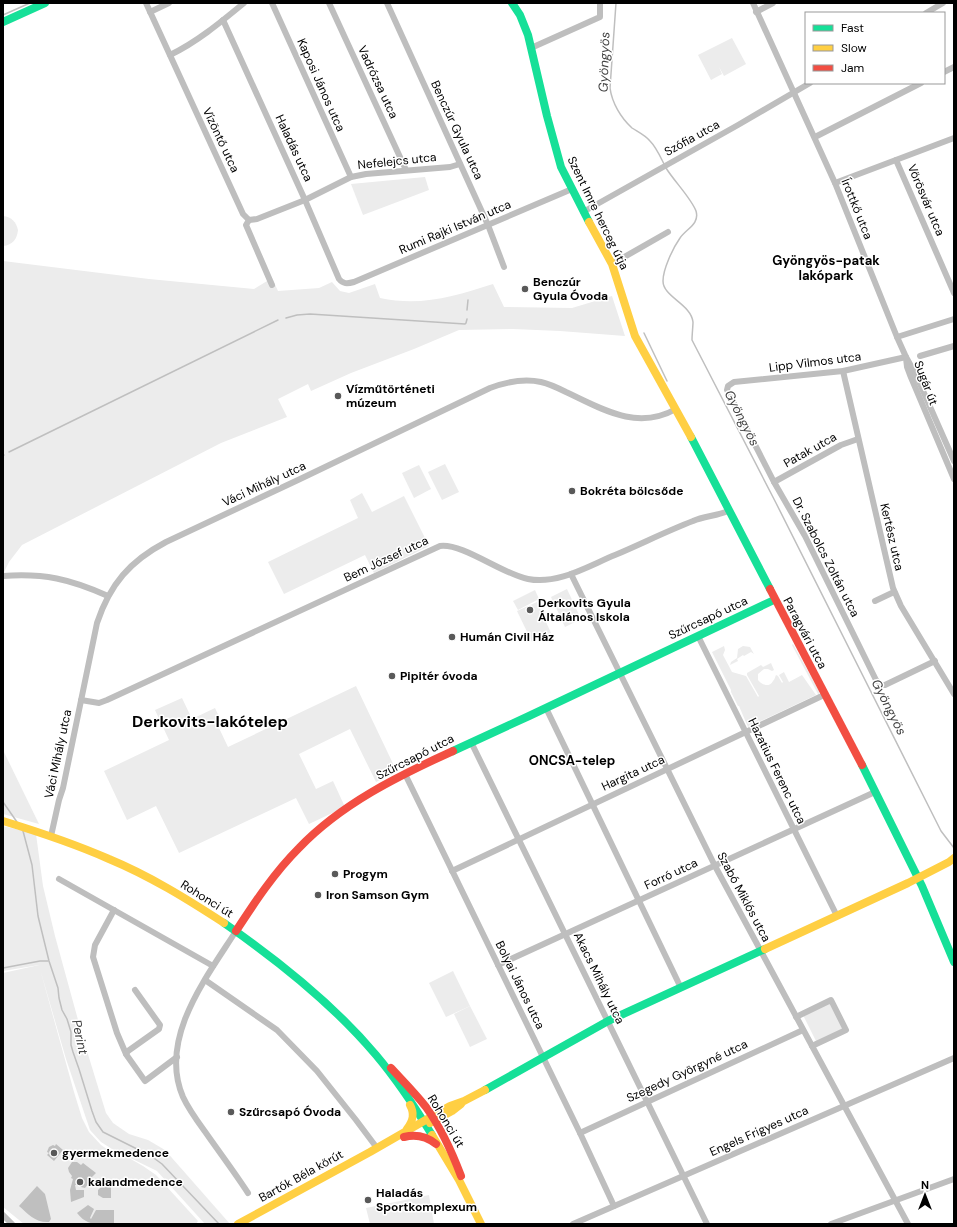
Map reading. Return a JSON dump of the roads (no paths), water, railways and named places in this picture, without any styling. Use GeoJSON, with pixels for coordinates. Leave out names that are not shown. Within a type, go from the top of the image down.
{"type":"FeatureCollection","features":[{"type":"Feature","properties":{"kind":"street"},"geometry":{"type":"LineString","coordinates":[[3,22],[45,3]]}},
{"type":"Feature","properties":{"kind":"street","name":"Vízöntő utca"},"geometry":{"type":"LineString","coordinates":[[146,3],[243,214],[249,220],[246,225],[272,284]]}},
{"type":"Feature","properties":{"kind":"street"},"geometry":{"type":"LineString","coordinates":[[150,12],[169,3]]}},
{"type":"Feature","properties":{"kind":"street"},"geometry":{"type":"LineString","coordinates":[[170,55],[186,47],[244,3]]}},
{"type":"Feature","properties":{"kind":"street","name":"Kaposi János utca"},"geometry":{"type":"LineString","coordinates":[[272,3],[351,177]]}},
{"type":"Feature","properties":{"kind":"street","name":"Vadrózsa utca"},"geometry":{"type":"LineString","coordinates":[[329,3],[406,170]]}},
{"type":"Feature","properties":{"kind":"street","name":"Benczúr Gyula utca"},"geometry":{"type":"LineString","coordinates":[[387,3],[488,225],[504,267]]}},
{"type":"Feature","properties":{"kind":"street","name":"Szent Imre herceg útja"},"geometry":{"type":"LineString","coordinates":[[512,3],[524,25],[531,48],[540,90],[557,154],[583,212],[612,264],[628,318]]}},
{"type":"Feature","properties":{"kind":"street"},"geometry":{"type":"LineString","coordinates":[[531,48],[600,17],[600,3]]}},
{"type":"Feature","properties":{"kind":"street","name":"Írottkő utca"},"geometry":{"type":"LineString","coordinates":[[753,3],[835,182],[906,357]]}},
{"type":"Feature","properties":{"kind":"street"},"geometry":{"type":"LineString","coordinates":[[756,12],[773,3]]}},
{"type":"Feature","properties":{"kind":"street"},"geometry":{"type":"LineString","coordinates":[[928,12],[943,3]]}},
{"type":"Feature","properties":{"kind":"street","name":"Haladás utca"},"geometry":{"type":"LineString","coordinates":[[223,20],[305,200],[339,279],[345,284]]}},
{"type":"Feature","properties":{"kind":"street"},"geometry":{"type":"LineString","coordinates":[[945,71],[954,66]]}},
{"type":"Feature","properties":{"kind":"street","name":"Szófia utca"},"geometry":{"type":"LineString","coordinates":[[583,212],[808,84]]}},
{"type":"Feature","properties":{"kind":"street"},"geometry":{"type":"LineString","coordinates":[[815,137],[919,84]]}},
{"type":"Feature","properties":{"kind":"street"},"geometry":{"type":"LineString","coordinates":[[835,182],[954,138]]}},
{"type":"Feature","properties":{"kind":"street","name":"Vörösvár utca"},"geometry":{"type":"LineString","coordinates":[[896,160],[954,292]]}},
{"type":"Feature","properties":{"kind":"street","name":"Nefelejcs utca"},"geometry":{"type":"LineString","coordinates":[[249,220],[257,219],[305,200],[351,177],[366,174],[450,167],[460,164]]}},
{"type":"Feature","properties":{"kind":"street","name":"Rumi Rajki István utca"},"geometry":{"type":"LineString","coordinates":[[345,284],[354,282],[572,189]]}},
{"type":"Feature","properties":{"kind":"street"},"geometry":{"type":"LineString","coordinates":[[612,264],[668,232]]}},
{"type":"Feature","properties":{"kind":"street","name":"Paragvári utca"},"geometry":{"type":"LineString","coordinates":[[628,318],[635,336],[676,409],[875,792],[918,877],[954,962]]}},
{"type":"Feature","properties":{"kind":"street"},"geometry":{"type":"LineString","coordinates":[[897,337],[954,319]]}},
{"type":"Feature","properties":{"kind":"street"},"geometry":{"type":"LineString","coordinates":[[920,356],[954,346]]}},
{"type":"Feature","properties":{"kind":"street","name":"Lipp Vilmos utca"},"geometry":{"type":"LineString","coordinates":[[728,386],[734,382],[843,372],[906,357]]}},
{"type":"Feature","properties":{"kind":"street","name":"Sugár út"},"geometry":{"type":"LineString","coordinates":[[906,357],[914,370],[954,461]]}},
{"type":"Feature","properties":{"kind":"street","name":"Sugár út"},"geometry":{"type":"LineString","coordinates":[[906,357],[910,375],[954,479]]}},
{"type":"Feature","properties":{"kind":"street","name":"Kertész utca"},"geometry":{"type":"LineString","coordinates":[[843,372],[894,592],[954,694]]}},
{"type":"Feature","properties":{"kind":"street","name":"Váci Mihály utca"},"geometry":{"type":"LineString","coordinates":[[51,836],[63,788],[97,623],[102,607],[108,596],[119,580],[136,561],[157,547],[498,384],[518,381],[542,382],[602,409],[635,419],[666,415],[676,409]]}},
{"type":"Feature","properties":{"kind":"street","name":"Dr. Szabolcs Zoltán utca"},"geometry":{"type":"LineString","coordinates":[[728,386],[728,393],[774,482],[805,536],[876,680],[881,685],[886,685],[935,662]]}},
{"type":"Feature","properties":{"kind":"street","name":"Patak utca"},"geometry":{"type":"LineString","coordinates":[[774,482],[841,445],[858,439]]}},
{"type":"Feature","properties":{"kind":"street","name":"Bem József utca"},"geometry":{"type":"LineString","coordinates":[[81,700],[99,703],[107,700],[440,546],[458,548],[510,573],[529,579],[545,580],[571,574],[694,520],[722,514],[728,511]]}},
{"type":"Feature","properties":{"kind":"street","name":"Szabó Miklós utca"},"geometry":{"type":"LineString","coordinates":[[571,574],[715,866],[908,1224]]}},
{"type":"Feature","properties":{"kind":"street"},"geometry":{"type":"LineString","coordinates":[[3,576],[33,575],[61,579],[76,583],[108,596]]}},
{"type":"Feature","properties":{"kind":"street"},"geometry":{"type":"LineString","coordinates":[[875,601],[894,592]]}},
{"type":"Feature","properties":{"kind":"street","name":"Szűrcsapó utca"},"geometry":{"type":"LineString","coordinates":[[248,1193],[189,1108],[178,1081],[177,1057],[184,1022],[195,996],[256,898],[287,860],[313,834],[329,821],[355,803],[405,774],[774,600]]}},
{"type":"Feature","properties":{"kind":"street","name":"Hazatius Ferenc utca"},"geometry":{"type":"LineString","coordinates":[[698,636],[837,916]]}},
{"type":"Feature","properties":{"kind":"street","name":"Hargita utca"},"geometry":{"type":"LineString","coordinates":[[452,871],[824,695]]}},
{"type":"Feature","properties":{"kind":"street"},"geometry":{"type":"LineString","coordinates":[[546,708],[681,988]]}},
{"type":"Feature","properties":{"kind":"street","name":"Akacs Mihály utca"},"geometry":{"type":"LineString","coordinates":[[471,742],[707,1224]]}},
{"type":"Feature","properties":{"kind":"street","name":"Bolyai János utca"},"geometry":{"type":"LineString","coordinates":[[405,774],[614,1206]]}},
{"type":"Feature","properties":{"kind":"street","name":"Forró utca"},"geometry":{"type":"LineString","coordinates":[[498,965],[875,792]]}},
{"type":"Feature","properties":{"kind":"street","name":"Rohonci út"},"geometry":{"type":"LineString","coordinates":[[3,821],[51,836],[138,872],[195,904],[236,930],[303,983],[337,1014],[368,1047],[443,1136],[470,1201]]}},
{"type":"Feature","properties":{"kind":"street","name":"Bartók Béla körút"},"geometry":{"type":"LineString","coordinates":[[239,1223],[451,1109],[608,1021],[837,916],[949,862],[954,858]]}},
{"type":"Feature","properties":{"kind":"street"},"geometry":{"type":"LineString","coordinates":[[59,879],[213,966]]}},
{"type":"Feature","properties":{"kind":"street"},"geometry":{"type":"LineString","coordinates":[[114,910],[95,945],[93,956],[117,1032],[126,1054],[145,1081],[177,1057]]}},
{"type":"Feature","properties":{"kind":"street"},"geometry":{"type":"LineString","coordinates":[[205,980],[277,1030],[317,1071],[377,1148]]}},
{"type":"Feature","properties":{"kind":"street"},"geometry":{"type":"LineString","coordinates":[[126,1054],[159,1029],[160,1024],[135,990]]}},
{"type":"Feature","properties":{"kind":"street"},"geometry":{"type":"LineString","coordinates":[[796,1017],[832,1000],[846,1030],[812,1046]]}},
{"type":"Feature","properties":{"kind":"street","name":"Szegedy Györgyné utca"},"geometry":{"type":"LineString","coordinates":[[580,1133],[803,1030]]}},
{"type":"Feature","properties":{"kind":"street","name":"Rohonci út"},"geometry":{"type":"LineString","coordinates":[[368,1047],[388,1064],[420,1101],[442,1151],[481,1224]]}},
{"type":"Feature","properties":{"kind":"street","name":"Engels Frigyes utca"},"geometry":{"type":"LineString","coordinates":[[573,1224],[684,1177],[954,1058]]}},
{"type":"Feature","properties":{"kind":"street"},"geometry":{"type":"LineString","coordinates":[[396,1082],[413,1112],[412,1122],[405,1134]]}},
{"type":"Feature","properties":{"kind":"street"},"geometry":{"type":"LineString","coordinates":[[420,1101],[431,1107],[451,1109],[444,1125],[443,1136]]}},
{"type":"Feature","properties":{"kind":"street"},"geometry":{"type":"LineString","coordinates":[[405,1134],[416,1134],[429,1138],[442,1151]]}},
{"type":"Feature","properties":{"kind":"street"},"geometry":{"type":"LineString","coordinates":[[831,1224],[954,1179]]}},
{"type":"Feature","properties":{"kind":"street"},"geometry":{"type":"LineString","coordinates":[[3,1215],[12,1224]]}},
{"type":"Feature","properties":{"kind":"waterway"},"geometry":{"type":"LineString","coordinates":[[3,15],[30,3]]}},
{"type":"Feature","properties":{"kind":"waterway","name":"Gyöngyös"},"geometry":{"type":"LineString","coordinates":[[616,3],[610,88],[611,94],[615,105],[624,120],[652,143],[664,164]]}},
{"type":"Feature","properties":{"kind":"waterway","name":"Gyöngyös"},"geometry":{"type":"LineString","coordinates":[[666,168],[694,206],[697,216],[692,226],[680,238],[672,253],[663,276],[664,287],[667,292],[683,305],[691,316],[693,322],[692,340],[941,831],[954,848]]}},
{"type":"Feature","properties":{"kind":"waterway"},"geometry":{"type":"LineString","coordinates":[[467,310],[468,300]]}},
{"type":"Feature","properties":{"kind":"waterway"},"geometry":{"type":"LineString","coordinates":[[286,318],[310,314],[465,324],[467,319]]}},
{"type":"Feature","properties":{"kind":"waterway"},"geometry":{"type":"LineString","coordinates":[[9,452],[278,320]]}},
{"type":"Feature","properties":{"kind":"waterway"},"geometry":{"type":"LineString","coordinates":[[644,333],[667,381]]}},
{"type":"Feature","properties":{"kind":"waterway","name":"Perint"},"geometry":{"type":"LineString","coordinates":[[3,802],[17,822]]}},
{"type":"Feature","properties":{"kind":"waterway","name":"Perint"},"geometry":{"type":"LineString","coordinates":[[23,831],[32,865],[38,916],[49,961],[58,988],[62,1010],[67,1019],[71,1032],[71,1045],[73,1052],[96,1122],[103,1132],[151,1156],[162,1164],[219,1224]]}},
{"type":"Feature","properties":{"kind":"waterway"},"geometry":{"type":"LineString","coordinates":[[3,968],[40,961],[48,961]]}},
{"type":"Feature","properties":{"kind":"place","name":"Benczúr Gyula Óvoda"},"geometry":{"type":"Point","coordinates":[525,289]}},
{"type":"Feature","properties":{"kind":"place","name":"Vízműtörténeti múzeum"},"geometry":{"type":"Point","coordinates":[338,396]}},
{"type":"Feature","properties":{"kind":"place","name":"Bokréta bölcsőde"},"geometry":{"type":"Point","coordinates":[572,491]}},
{"type":"Feature","properties":{"kind":"place","name":"Derkovits Gyula Általános Iskola"},"geometry":{"type":"Point","coordinates":[530,610]}},
{"type":"Feature","properties":{"kind":"place","name":"Humán Civil Ház"},"geometry":{"type":"Point","coordinates":[452,637]}},
{"type":"Feature","properties":{"kind":"place","name":"Pipitér óvoda"},"geometry":{"type":"Point","coordinates":[392,676]}},
{"type":"Feature","properties":{"kind":"place","name":"Progym"},"geometry":{"type":"Point","coordinates":[335,874]}},
{"type":"Feature","properties":{"kind":"place","name":"Iron Samson Gym"},"geometry":{"type":"Point","coordinates":[318,895]}},
{"type":"Feature","properties":{"kind":"place","name":"Szűrcsapó Óvoda"},"geometry":{"type":"Point","coordinates":[231,1112]}},
{"type":"Feature","properties":{"kind":"place","name":"gyermekmedence"},"geometry":{"type":"Point","coordinates":[54,1153]}},
{"type":"Feature","properties":{"kind":"place","name":"kalandmedence"},"geometry":{"type":"Point","coordinates":[80,1182]}},
{"type":"Feature","properties":{"kind":"place","name":"Haladás Sportkomplexum"},"geometry":{"type":"Point","coordinates":[368,1200]}},
{"type":"Feature","properties":{"kind":"district","name":"Gyöngyös-patak lakópark"},"geometry":{"type":"Point","coordinates":[826,268]}},
{"type":"Feature","properties":{"kind":"district","name":"Derkovits-lakótelep"},"geometry":{"type":"Point","coordinates":[210,721]}},
{"type":"Feature","properties":{"kind":"district","name":"ONCSA-telep"},"geometry":{"type":"Point","coordinates":[572,760]}}]}
